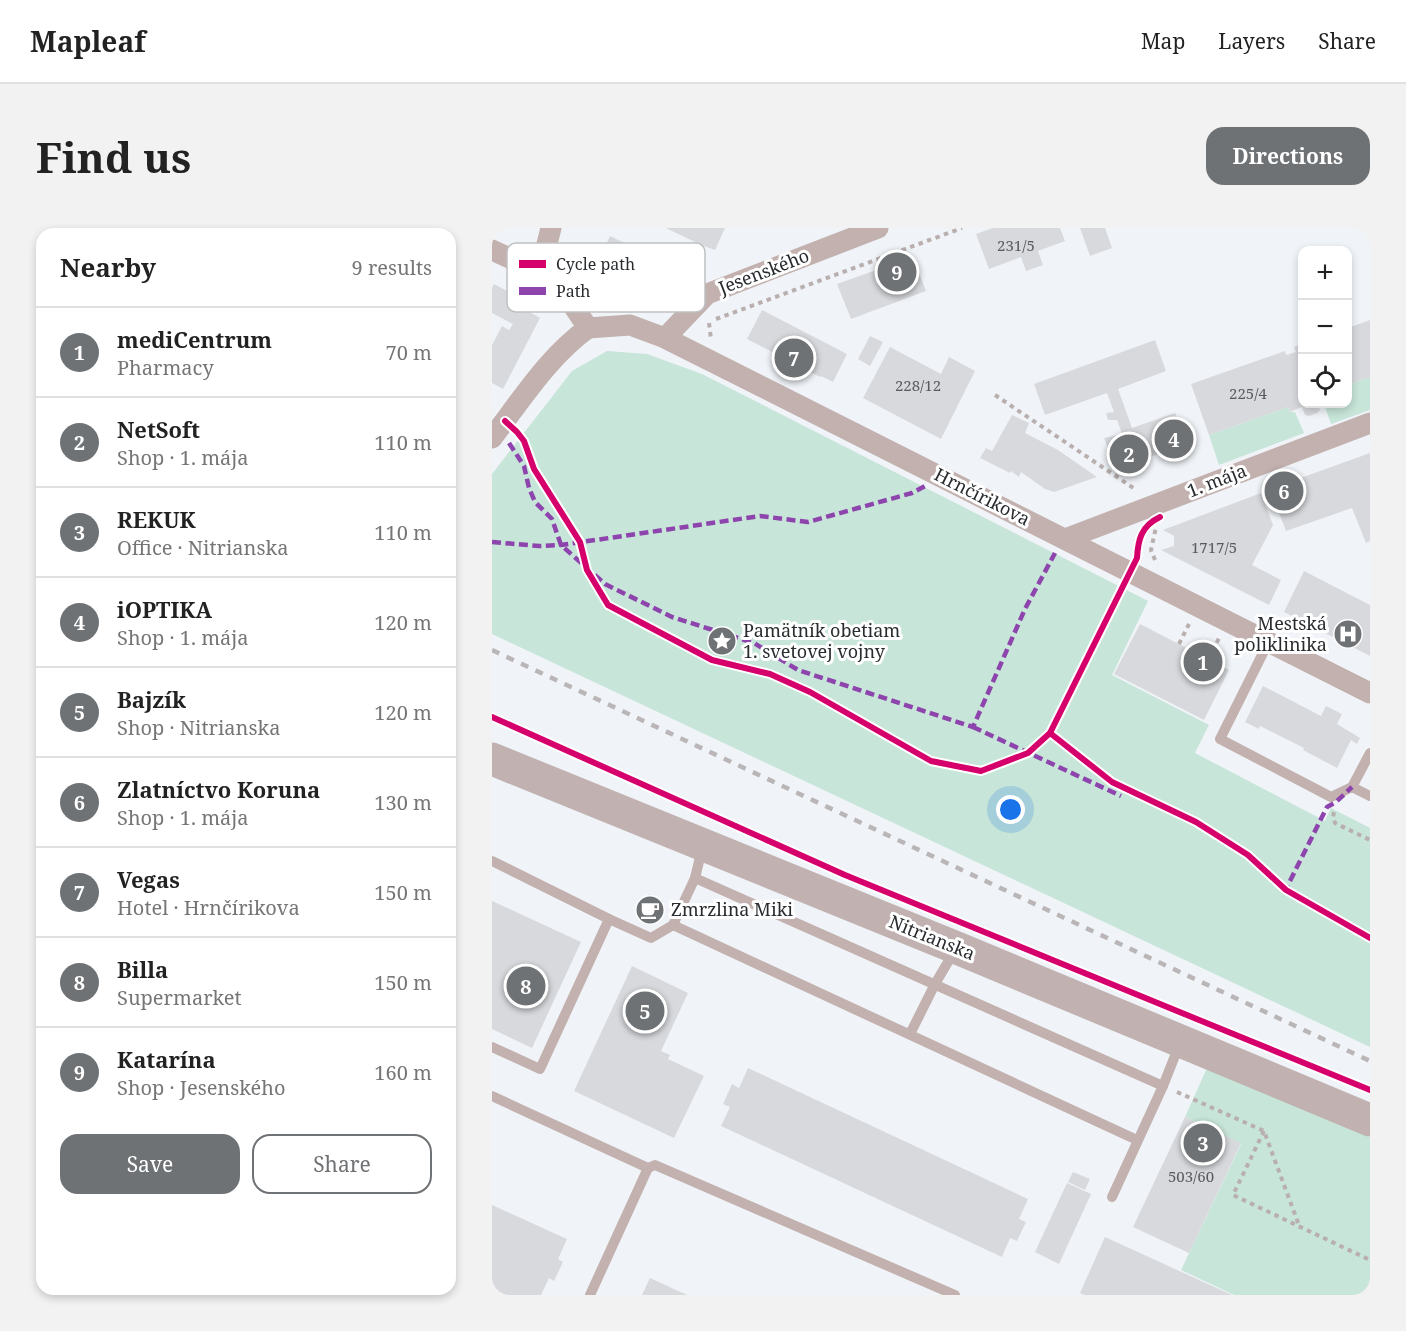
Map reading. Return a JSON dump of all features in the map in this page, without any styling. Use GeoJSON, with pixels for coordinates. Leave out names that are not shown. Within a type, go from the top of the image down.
{"type":"FeatureCollection","features":[{"type":"Feature","properties":{"kind":"main road","name":"Nitrianska"},"geometry":{"type":"LineString","coordinates":[[492,759],[957,948],[1370,1120]]}},
{"type":"Feature","properties":{"kind":"street"},"geometry":{"type":"LineString","coordinates":[[547,243],[551,228]]}},
{"type":"Feature","properties":{"kind":"street","name":"Jesenského"},"geometry":{"type":"LineString","coordinates":[[705,296],[878,228]]}},
{"type":"Feature","properties":{"kind":"street"},"geometry":{"type":"LineString","coordinates":[[492,249],[507,256]]}},
{"type":"Feature","properties":{"kind":"street"},"geometry":{"type":"LineString","coordinates":[[492,438],[499,418],[567,343],[588,328],[577,312]]}},
{"type":"Feature","properties":{"kind":"street","name":"Jesenského"},"geometry":{"type":"LineString","coordinates":[[665,338],[690,312]]}},
{"type":"Feature","properties":{"kind":"street","name":"Hrnčírikova"},"geometry":{"type":"LineString","coordinates":[[588,328],[630,325],[665,338],[1370,693]]}},
{"type":"Feature","properties":{"kind":"street","name":"1. mája"},"geometry":{"type":"LineString","coordinates":[[1065,539],[1370,423]]}},
{"type":"Feature","properties":{"kind":"lane"},"geometry":{"type":"LineString","coordinates":[[1269,641],[1220,739],[1331,797],[1352,786],[1370,753]]}},
{"type":"Feature","properties":{"kind":"lane"},"geometry":{"type":"LineString","coordinates":[[1352,786],[1370,796]]}},
{"type":"Feature","properties":{"kind":"lane"},"geometry":{"type":"LineString","coordinates":[[492,861],[651,938],[672,925],[695,878],[703,846]]}},
{"type":"Feature","properties":{"kind":"lane"},"geometry":{"type":"LineString","coordinates":[[695,878],[1163,1086]]}},
{"type":"Feature","properties":{"kind":"lane"},"geometry":{"type":"LineString","coordinates":[[492,1047],[540,1069],[609,918]]}},
{"type":"Feature","properties":{"kind":"lane"},"geometry":{"type":"LineString","coordinates":[[672,925],[1137,1140]]}},
{"type":"Feature","properties":{"kind":"lane"},"geometry":{"type":"LineString","coordinates":[[910,1034],[935,984],[957,948]]}},
{"type":"Feature","properties":{"kind":"lane"},"geometry":{"type":"LineString","coordinates":[[1112,1197],[1181,1041]]}},
{"type":"Feature","properties":{"kind":"lane"},"geometry":{"type":"LineString","coordinates":[[492,1096],[648,1168]]}},
{"type":"Feature","properties":{"kind":"lane"},"geometry":{"type":"LineString","coordinates":[[590,1295],[648,1168],[655,1165],[955,1295]]}},
{"type":"Feature","properties":{"kind":"path"},"geometry":{"type":"LineString","coordinates":[[715,343],[711,338],[708,324],[719,316],[962,228]]}},
{"type":"Feature","properties":{"kind":"path"},"geometry":{"type":"LineString","coordinates":[[995,395],[1138,492]]}},
{"type":"Feature","properties":{"kind":"path"},"geometry":{"type":"LineString","coordinates":[[1147,526],[1160,518]]}},
{"type":"Feature","properties":{"kind":"path"},"geometry":{"type":"LineString","coordinates":[[1158,566],[1151,550],[1153,533],[1160,518]]}},
{"type":"Feature","properties":{"kind":"path"},"geometry":{"type":"LineString","coordinates":[[1179,644],[1191,620]]}},
{"type":"Feature","properties":{"kind":"path"},"geometry":{"type":"LineString","coordinates":[[1209,659],[1221,635]]}},
{"type":"Feature","properties":{"kind":"path"},"geometry":{"type":"LineString","coordinates":[[1335,810],[1333,817],[1335,823],[1370,840]]}},
{"type":"Feature","properties":{"kind":"path"},"geometry":{"type":"LineString","coordinates":[[1163,1086],[1264,1131],[1300,1227]]}},
{"type":"Feature","properties":{"kind":"path"},"geometry":{"type":"LineString","coordinates":[[1264,1131],[1233,1195],[1370,1260]]}},
{"type":"Feature","properties":{"kind":"green space"},"geometry":{"type":"Polygon","coordinates":[[[607,351],[647,354],[702,374],[1148,601],[1112,675],[1209,725],[1195,753],[1325,821],[1331,808],[1370,828],[1370,1047],[492,634],[492,474],[572,371],[607,351]]]}},
{"type":"Feature","properties":{"kind":"green space"},"geometry":{"type":"Polygon","coordinates":[[[1370,377],[1370,410],[1331,424],[1325,408],[1352,408],[1352,384],[1370,377]]]}},
{"type":"Feature","properties":{"kind":"green space"},"geometry":{"type":"Polygon","coordinates":[[[1288,407],[1290,412],[1295,412],[1304,433],[1219,465],[1209,435],[1288,407]]]}},
{"type":"Feature","properties":{"kind":"green space"},"geometry":{"type":"Polygon","coordinates":[[[1207,1068],[1370,1137],[1370,1295],[1234,1295],[1181,1270],[1241,1144],[1185,1117],[1207,1068]]]}},
{"type":"Feature","properties":{"kind":"building"},"geometry":{"type":"Polygon","coordinates":[[[666,228],[725,228],[715,250],[705,246],[705,243],[697,243],[666,228]]]}},
{"type":"Feature","properties":{"kind":"building"},"geometry":{"type":"Polygon","coordinates":[[[993,228],[1060,228],[1065,241],[1038,251],[1043,265],[1026,271],[1021,257],[989,269],[976,234],[993,228]]]}},
{"type":"Feature","properties":{"kind":"building"},"geometry":{"type":"Polygon","coordinates":[[[1080,228],[1105,228],[1112,248],[1090,256],[1080,228]]]}},
{"type":"Feature","properties":{"kind":"building"},"geometry":{"type":"Polygon","coordinates":[[[610,236],[625,243],[607,243],[610,236]]]}},
{"type":"Feature","properties":{"kind":"building"},"geometry":{"type":"Polygon","coordinates":[[[913,257],[926,291],[851,319],[837,284],[913,257]]]}},
{"type":"Feature","properties":{"kind":"building"},"geometry":{"type":"Polygon","coordinates":[[[494,284],[507,291],[507,312],[530,312],[540,318],[503,389],[492,383],[492,345],[502,326],[509,330],[513,324],[492,313],[494,284]]]}},
{"type":"Feature","properties":{"kind":"building"},"geometry":{"type":"Polygon","coordinates":[[[762,310],[847,354],[833,382],[747,339],[762,310]]]}},
{"type":"Feature","properties":{"kind":"building"},"geometry":{"type":"Polygon","coordinates":[[[1370,320],[1370,377],[1352,384],[1352,354],[1352,327],[1370,320]]]}},
{"type":"Feature","properties":{"kind":"building"},"geometry":{"type":"Polygon","coordinates":[[[870,336],[883,342],[870,366],[858,359],[870,336]]]}},
{"type":"Feature","properties":{"kind":"building"},"geometry":{"type":"Polygon","coordinates":[[[1155,340],[1166,371],[1118,389],[1132,428],[1175,413],[1187,444],[1116,469],[1104,438],[1122,434],[1117,420],[1108,420],[1106,413],[1114,412],[1107,393],[1045,415],[1034,384],[1155,340]]]}},
{"type":"Feature","properties":{"kind":"building"},"geometry":{"type":"Polygon","coordinates":[[[1298,346],[1300,408],[1290,412],[1288,407],[1209,435],[1191,384],[1285,351],[1286,355],[1296,352],[1294,347],[1298,346]]]}},
{"type":"Feature","properties":{"kind":"building"},"geometry":{"type":"Polygon","coordinates":[[[890,347],[941,374],[949,357],[975,371],[941,439],[863,398],[890,347]]]}},
{"type":"Feature","properties":{"kind":"building"},"geometry":{"type":"Polygon","coordinates":[[[1302,408],[1319,408],[1317,413],[1305,415],[1302,408]]]}},
{"type":"Feature","properties":{"kind":"building"},"geometry":{"type":"Polygon","coordinates":[[[1012,415],[1029,423],[1025,433],[1058,450],[1097,477],[1054,492],[1045,489],[1021,472],[1019,477],[1011,471],[1010,473],[980,458],[986,448],[992,451],[1012,415]]]}},
{"type":"Feature","properties":{"kind":"building"},"geometry":{"type":"Polygon","coordinates":[[[1370,453],[1370,541],[1366,543],[1352,508],[1286,531],[1270,489],[1370,453]]]}},
{"type":"Feature","properties":{"kind":"building"},"geometry":{"type":"Polygon","coordinates":[[[1261,493],[1273,525],[1252,565],[1281,580],[1269,605],[1161,550],[1174,546],[1174,536],[1163,530],[1261,493]]]}},
{"type":"Feature","properties":{"kind":"building","name":"Mestská poliklinika"},"geometry":{"type":"Polygon","coordinates":[[[1304,571],[1370,605],[1370,656],[1284,612],[1304,571]]]}},
{"type":"Feature","properties":{"kind":"building"},"geometry":{"type":"Polygon","coordinates":[[[1140,624],[1229,670],[1204,720],[1114,674],[1140,624]]]}},
{"type":"Feature","properties":{"kind":"building"},"geometry":{"type":"Polygon","coordinates":[[[1263,686],[1321,716],[1326,706],[1342,714],[1337,724],[1360,738],[1357,744],[1351,740],[1337,768],[1260,726],[1259,729],[1245,722],[1263,686]]]}},
{"type":"Feature","properties":{"kind":"building","name":"Zmrzlina Miki"},"geometry":{"type":"Polygon","coordinates":[[[649,894],[663,901],[651,925],[637,918],[649,894]]]}},
{"type":"Feature","properties":{"kind":"building"},"geometry":{"type":"Polygon","coordinates":[[[492,901],[581,942],[532,1048],[492,1029],[492,901]]]}},
{"type":"Feature","properties":{"kind":"building"},"geometry":{"type":"Polygon","coordinates":[[[632,966],[688,993],[661,1051],[670,1055],[668,1059],[704,1076],[674,1138],[574,1091],[632,966]]]}},
{"type":"Feature","properties":{"kind":"building"},"geometry":{"type":"Polygon","coordinates":[[[748,1068],[1028,1199],[1019,1219],[1026,1222],[1017,1241],[1010,1238],[1002,1257],[721,1126],[730,1107],[723,1104],[732,1084],[739,1088],[748,1068]]]}},
{"type":"Feature","properties":{"kind":"building"},"geometry":{"type":"Polygon","coordinates":[[[1185,1117],[1241,1143],[1189,1253],[1133,1227],[1185,1117]]]}},
{"type":"Feature","properties":{"kind":"building"},"geometry":{"type":"Polygon","coordinates":[[[1073,1172],[1090,1179],[1085,1190],[1068,1182],[1073,1172]]]}},
{"type":"Feature","properties":{"kind":"building"},"geometry":{"type":"Polygon","coordinates":[[[1067,1183],[1091,1194],[1059,1264],[1035,1252],[1067,1183]]]}},
{"type":"Feature","properties":{"kind":"building"},"geometry":{"type":"Polygon","coordinates":[[[492,1205],[567,1239],[558,1259],[563,1262],[554,1281],[549,1278],[541,1295],[492,1295],[492,1205]]]}},
{"type":"Feature","properties":{"kind":"building"},"geometry":{"type":"Polygon","coordinates":[[[1105,1237],[1232,1295],[1084,1295],[1080,1293],[1105,1237]]]}},
{"type":"Feature","properties":{"kind":"building"},"geometry":{"type":"Polygon","coordinates":[[[650,1278],[687,1295],[642,1295],[650,1278]]]}},
{"type":"Feature","properties":{"kind":"railway"},"geometry":{"type":"LineString","coordinates":[[492,650],[1370,1061]]}},
{"type":"Feature","properties":{"kind":"marked path"},"geometry":{"type":"LineString","coordinates":[[509,443],[524,466],[535,502],[552,519],[561,545],[605,584],[672,617],[754,643],[798,670],[973,727],[1025,609],[1055,553]]}},
{"type":"Feature","properties":{"kind":"marked path"},"geometry":{"type":"LineString","coordinates":[[492,542],[539,546],[561,545],[760,516],[808,522],[912,493],[925,486]]}},
{"type":"Feature","properties":{"kind":"marked path"},"geometry":{"type":"LineString","coordinates":[[973,727],[1121,796]]}},
{"type":"Feature","properties":{"kind":"marked path"},"geometry":{"type":"LineString","coordinates":[[1284,893],[1327,807],[1352,787]]}},
{"type":"Feature","properties":{"kind":"cycle path"},"geometry":{"type":"LineString","coordinates":[[505,421],[524,441],[534,469],[580,542],[587,570],[608,605],[712,660],[770,674],[810,692],[931,761],[981,771],[1028,753],[1050,733],[1137,558],[1142,534],[1160,517]]}},
{"type":"Feature","properties":{"kind":"cycle path"},"geometry":{"type":"LineString","coordinates":[[492,717],[845,875],[1370,1090]]}},
{"type":"Feature","properties":{"kind":"cycle path"},"geometry":{"type":"LineString","coordinates":[[1050,733],[1112,782],[1196,822],[1248,855],[1286,890],[1370,938]]}},
{"type":"Feature","properties":{"kind":"place","name":"Katarína"},"geometry":{"type":"Point","coordinates":[897,272]}},
{"type":"Feature","properties":{"kind":"place","name":"Vegas"},"geometry":{"type":"Point","coordinates":[794,358]}},
{"type":"Feature","properties":{"kind":"place","name":"iOPTIKA"},"geometry":{"type":"Point","coordinates":[1174,439]}},
{"type":"Feature","properties":{"kind":"place","name":"NetSoft"},"geometry":{"type":"Point","coordinates":[1129,454]}},
{"type":"Feature","properties":{"kind":"place","name":"Zlatníctvo Koruna"},"geometry":{"type":"Point","coordinates":[1284,491]}},
{"type":"Feature","properties":{"kind":"place","name":"Mestská poliklinika"},"geometry":{"type":"Point","coordinates":[1348,634]}},
{"type":"Feature","properties":{"kind":"place","name":"Pamätník obetiam 1. svetovej vojny"},"geometry":{"type":"Point","coordinates":[722,641]}},
{"type":"Feature","properties":{"kind":"place","name":"mediCentrum"},"geometry":{"type":"Point","coordinates":[1203,662]}},
{"type":"Feature","properties":{"kind":"place","name":"Zmrzlina Miki"},"geometry":{"type":"Point","coordinates":[650,910]}},
{"type":"Feature","properties":{"kind":"place","name":"Billa"},"geometry":{"type":"Point","coordinates":[526,986]}},
{"type":"Feature","properties":{"kind":"place","name":"Bajzík"},"geometry":{"type":"Point","coordinates":[645,1011]}},
{"type":"Feature","properties":{"kind":"place","name":"REKUK"},"geometry":{"type":"Point","coordinates":[1203,1143]}}]}
